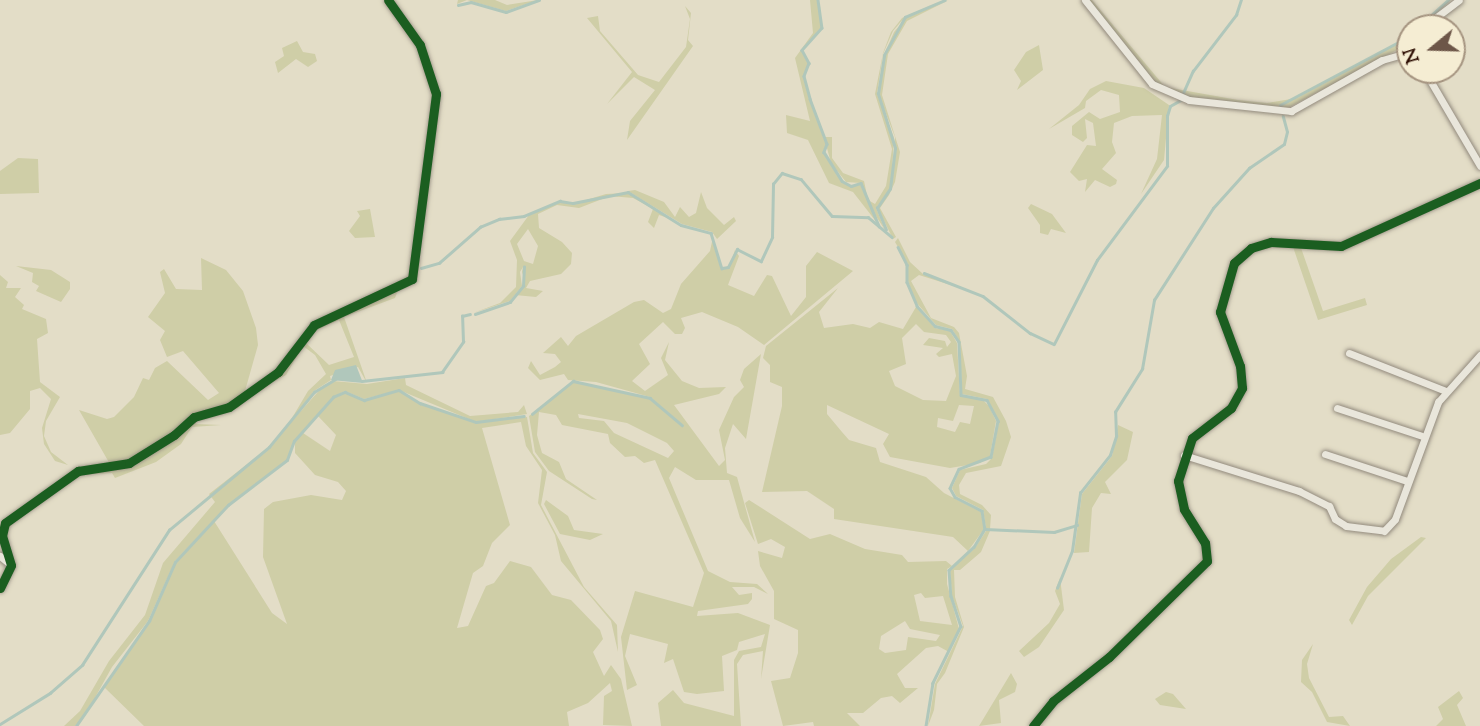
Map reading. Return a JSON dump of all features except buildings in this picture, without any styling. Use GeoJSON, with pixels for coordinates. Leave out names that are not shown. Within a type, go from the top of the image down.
{"type":"FeatureCollection","features":[{"type":"Feature","properties":{"kind":"street"},"geometry":{"type":"LineString","coordinates":[[0,588],[11,565],[1,530],[16,515],[78,471],[129,463],[174,435],[188,420],[229,407],[278,372],[314,325],[412,279],[415,227],[426,158],[435,132],[436,94],[420,45],[387,0]]}},
{"type":"Feature","properties":{"kind":"street"},"geometry":{"type":"LineString","coordinates":[[1084,0],[1152,84],[1171,96],[1189,100],[1291,111],[1382,60],[1396,56]]}},
{"type":"Feature","properties":{"kind":"street"},"geometry":{"type":"LineString","coordinates":[[1440,14],[1459,0]]}},
{"type":"Feature","properties":{"kind":"street"},"geometry":{"type":"LineString","coordinates":[[1432,84],[1480,166]]}},
{"type":"Feature","properties":{"kind":"street"},"geometry":{"type":"LineString","coordinates":[[1033,726],[1053,701],[1109,657],[1204,566],[1205,543],[1181,501],[1178,481],[1192,438],[1231,408],[1240,395],[1241,372],[1220,320],[1220,301],[1230,269],[1244,253],[1281,241],[1341,246],[1480,183]]}},
{"type":"Feature","properties":{"kind":"street"},"geometry":{"type":"LineString","coordinates":[[1349,353],[1446,391]]}},
{"type":"Feature","properties":{"kind":"street"},"geometry":{"type":"LineString","coordinates":[[1185,455],[1299,491],[1329,506],[1339,523],[1366,532],[1389,528],[1422,436],[1446,391],[1480,355]]}},
{"type":"Feature","properties":{"kind":"street"},"geometry":{"type":"LineString","coordinates":[[1337,408],[1422,436]]}},
{"type":"Feature","properties":{"kind":"street"},"geometry":{"type":"LineString","coordinates":[[1325,454],[1407,481]]}},
{"type":"Feature","properties":{"kind":"street"},"geometry":{"type":"LineString","coordinates":[[0,555],[11,565]]}},
{"type":"Feature","properties":{"kind":"green space"},"geometry":{"type":"Polygon","coordinates":[[[467,0],[495,0],[507,5],[538,0],[506,11],[467,0]]]}},
{"type":"Feature","properties":{"kind":"green space"},"geometry":{"type":"Polygon","coordinates":[[[810,0],[817,0],[820,5],[821,28],[801,50],[808,64],[804,76],[809,99],[826,144],[823,152],[842,182],[851,187],[860,184],[878,224],[853,192],[829,183],[808,140],[787,133],[786,115],[810,121],[795,58],[813,33],[810,0]]]}},
{"type":"Feature","properties":{"kind":"green space"},"geometry":{"type":"Polygon","coordinates":[[[943,0],[905,17],[893,31],[883,54],[877,94],[894,138],[891,188],[895,137],[878,93],[884,55],[894,32],[906,18],[949,0],[907,21],[888,54],[882,95],[900,152],[895,182],[880,208],[896,237],[893,239],[878,209],[890,189],[876,208],[885,230],[866,201],[861,183],[846,182],[831,163],[824,137],[832,137],[832,158],[843,173],[864,181],[868,200],[875,204],[886,186],[892,149],[875,94],[883,53],[891,32],[902,18],[943,0]]]}},
{"type":"Feature","properties":{"kind":"green space"},"geometry":{"type":"Polygon","coordinates":[[[1087,0],[1092,0],[1165,87],[1238,100],[1267,103],[1297,98],[1396,45],[1396,50],[1286,109],[1190,99],[1158,88],[1087,0]]]}},
{"type":"Feature","properties":{"kind":"green space"},"geometry":{"type":"Polygon","coordinates":[[[685,6],[691,13],[688,40],[693,46],[627,140],[630,121],[655,90],[634,77],[607,104],[632,72],[587,18],[598,16],[600,31],[638,75],[659,82],[686,47],[690,19],[685,6]]]}},
{"type":"Feature","properties":{"kind":"green space"},"geometry":{"type":"Polygon","coordinates":[[[297,41],[303,52],[315,54],[317,61],[308,67],[296,59],[278,73],[275,62],[284,56],[282,48],[297,41]]]}},
{"type":"Feature","properties":{"kind":"green space"},"geometry":{"type":"Polygon","coordinates":[[[1039,45],[1043,70],[1017,90],[1021,81],[1014,70],[1026,52],[1039,45]]]}},
{"type":"Feature","properties":{"kind":"green space"},"geometry":{"type":"Polygon","coordinates":[[[1106,81],[1144,88],[1169,105],[1164,160],[1141,194],[1157,159],[1162,115],[1132,116],[1114,123],[1112,142],[1116,153],[1102,169],[1117,180],[1116,184],[1110,187],[1095,180],[1085,192],[1087,179],[1079,181],[1070,172],[1087,145],[1096,146],[1093,123],[1085,119],[1087,138],[1083,142],[1072,135],[1072,126],[1089,112],[1100,119],[1120,112],[1119,95],[1101,90],[1086,101],[1085,108],[1049,129],[1079,105],[1090,89],[1106,81]]]}},
{"type":"Feature","properties":{"kind":"green space"},"geometry":{"type":"Polygon","coordinates":[[[18,158],[38,159],[39,193],[0,194],[0,171],[18,158]]]}},
{"type":"Feature","properties":{"kind":"green space"},"geometry":{"type":"Polygon","coordinates":[[[635,190],[664,202],[675,217],[680,207],[689,217],[696,213],[701,192],[707,208],[724,225],[734,217],[736,221],[717,239],[712,232],[682,224],[628,191],[635,190]]]}},
{"type":"Feature","properties":{"kind":"green space"},"geometry":{"type":"Polygon","coordinates":[[[628,193],[671,219],[659,215],[654,228],[648,222],[653,209],[633,198],[610,196],[579,208],[557,205],[538,214],[539,228],[562,242],[572,253],[571,264],[561,274],[530,281],[526,288],[543,291],[536,297],[515,295],[523,286],[525,280],[523,267],[520,272],[522,286],[510,301],[473,313],[500,303],[516,287],[517,260],[510,241],[529,215],[560,202],[573,204],[606,194],[628,193]],[[528,229],[517,244],[524,261],[533,264],[538,246],[528,229]]]}},
{"type":"Feature","properties":{"kind":"green space"},"geometry":{"type":"Polygon","coordinates":[[[1031,204],[1052,214],[1066,233],[1051,229],[1048,235],[1040,233],[1040,225],[1028,208],[1031,204]]]}},
{"type":"Feature","properties":{"kind":"green space"},"geometry":{"type":"Polygon","coordinates":[[[370,209],[375,237],[355,238],[349,231],[360,216],[357,211],[370,209]]]}},
{"type":"Feature","properties":{"kind":"green space"},"geometry":{"type":"Polygon","coordinates":[[[713,237],[721,269],[729,268],[735,250],[739,256],[728,285],[754,296],[767,275],[772,276],[791,316],[806,297],[806,266],[817,252],[853,271],[764,345],[738,327],[702,312],[681,318],[685,328],[682,334],[675,334],[663,322],[639,344],[650,364],[632,381],[645,391],[668,375],[661,358],[669,342],[665,360],[682,381],[699,388],[726,387],[719,394],[674,405],[719,466],[725,460],[719,430],[734,397],[744,387],[740,380],[744,369],[761,354],[746,439],[733,424],[725,448],[727,473],[737,477],[755,542],[740,518],[729,480],[696,480],[675,467],[669,478],[708,571],[730,582],[757,584],[768,594],[754,587],[732,587],[739,595],[752,593],[748,604],[698,611],[697,616],[738,613],[770,625],[761,679],[763,651],[743,655],[737,664],[741,726],[661,726],[658,703],[673,690],[684,703],[734,716],[734,660],[739,651],[761,647],[765,634],[739,642],[737,650],[722,656],[724,691],[697,694],[684,692],[673,659],[664,663],[668,644],[630,634],[625,656],[637,685],[627,690],[621,637],[635,591],[693,607],[704,573],[655,460],[644,463],[635,456],[625,457],[610,443],[608,434],[562,425],[556,415],[539,412],[537,435],[542,453],[559,462],[566,479],[597,500],[592,499],[549,471],[535,452],[529,416],[573,382],[649,399],[684,426],[650,397],[596,382],[568,380],[564,374],[540,380],[528,368],[531,361],[540,375],[555,367],[561,362],[555,354],[543,353],[561,337],[568,346],[576,336],[634,302],[644,300],[663,313],[671,309],[681,284],[710,251],[713,237]],[[578,414],[579,418],[604,421],[614,433],[668,458],[674,451],[667,443],[627,423],[578,414]]]}},
{"type":"Feature","properties":{"kind":"green space"},"geometry":{"type":"Polygon","coordinates":[[[898,238],[910,262],[923,274],[960,288],[919,275],[911,281],[931,318],[954,327],[959,333],[967,376],[965,389],[993,397],[1006,421],[1011,437],[1001,466],[966,473],[959,485],[960,494],[982,505],[991,515],[990,529],[986,528],[983,510],[956,496],[952,488],[960,470],[986,464],[992,458],[999,421],[987,399],[962,394],[960,342],[952,329],[936,325],[915,301],[908,281],[908,264],[895,242],[898,238]]]}},
{"type":"Feature","properties":{"kind":"green space"},"geometry":{"type":"Polygon","coordinates":[[[1292,244],[1300,245],[1323,311],[1365,298],[1367,305],[1318,320],[1292,244]]]}},
{"type":"Feature","properties":{"kind":"green space"},"geometry":{"type":"Polygon","coordinates":[[[201,258],[226,270],[243,291],[256,328],[258,345],[245,391],[229,406],[210,410],[141,455],[111,466],[79,410],[107,419],[114,417],[134,397],[143,378],[149,380],[155,368],[167,361],[208,400],[219,393],[183,351],[167,357],[160,340],[165,331],[148,317],[165,293],[160,272],[164,269],[176,289],[202,290],[201,258]]]}},
{"type":"Feature","properties":{"kind":"green space"},"geometry":{"type":"Polygon","coordinates":[[[16,266],[51,270],[70,282],[70,289],[61,302],[36,291],[39,286],[32,282],[33,273],[16,266]]]}},
{"type":"Feature","properties":{"kind":"green space"},"geometry":{"type":"Polygon","coordinates":[[[0,275],[8,282],[6,288],[21,288],[15,297],[24,305],[22,309],[46,319],[48,333],[37,339],[40,382],[60,397],[46,421],[44,436],[51,452],[68,465],[55,461],[44,444],[42,428],[51,399],[40,388],[30,391],[30,409],[10,433],[0,435],[0,275]]]}},
{"type":"Feature","properties":{"kind":"green space"},"geometry":{"type":"Polygon","coordinates":[[[838,288],[819,312],[824,328],[853,324],[870,328],[879,322],[903,329],[916,307],[935,328],[950,331],[957,343],[960,396],[983,400],[996,421],[990,456],[980,463],[950,468],[890,457],[883,444],[889,434],[827,405],[827,414],[849,440],[876,448],[880,462],[926,477],[944,493],[981,512],[984,529],[968,551],[953,537],[834,519],[834,509],[807,491],[762,492],[782,406],[782,387],[770,382],[770,365],[763,358],[766,346],[838,288]],[[916,324],[902,338],[906,364],[889,371],[895,386],[923,400],[946,401],[956,376],[952,354],[939,357],[936,354],[943,348],[923,345],[929,338],[945,341],[947,347],[951,342],[946,335],[924,332],[916,324]],[[959,405],[953,421],[938,418],[937,427],[955,432],[960,422],[970,424],[974,406],[959,405]]]}},
{"type":"Feature","properties":{"kind":"green space"},"geometry":{"type":"Polygon","coordinates":[[[398,290],[395,298],[344,317],[367,383],[358,367],[330,376],[331,380],[314,391],[289,423],[308,391],[326,374],[315,355],[303,346],[286,375],[253,393],[238,408],[197,421],[196,424],[221,425],[192,427],[181,444],[156,462],[115,478],[112,473],[76,475],[122,466],[189,421],[225,410],[266,381],[320,323],[398,290]],[[339,320],[312,332],[305,342],[329,365],[354,357],[339,320]]]}},
{"type":"Feature","properties":{"kind":"green space"},"geometry":{"type":"Polygon","coordinates":[[[405,378],[406,385],[470,416],[518,412],[524,405],[527,414],[476,422],[399,390],[364,399],[345,391],[333,397],[294,441],[287,460],[228,505],[175,561],[148,621],[112,667],[86,714],[75,726],[64,726],[80,711],[109,661],[145,615],[163,563],[215,502],[209,494],[269,447],[324,385],[333,381],[367,384],[405,378]]]}},
{"type":"Feature","properties":{"kind":"green space"},"geometry":{"type":"Polygon","coordinates":[[[399,391],[420,404],[476,423],[527,417],[533,453],[547,472],[541,505],[584,587],[617,625],[618,652],[611,621],[561,561],[555,535],[538,503],[542,470],[526,446],[521,422],[482,428],[510,525],[492,543],[483,566],[473,573],[457,628],[468,626],[486,586],[494,583],[510,561],[531,567],[552,595],[571,600],[600,630],[603,639],[593,652],[604,676],[611,665],[621,679],[632,726],[603,725],[604,696],[612,691],[610,683],[588,703],[567,712],[569,726],[144,726],[104,687],[150,621],[176,562],[214,521],[272,613],[287,624],[263,557],[264,509],[273,502],[311,495],[342,500],[346,491],[338,482],[315,475],[295,453],[295,441],[303,433],[330,451],[336,435],[318,416],[333,398],[345,392],[364,401],[399,391]]]}},
{"type":"Feature","properties":{"kind":"green space"},"geometry":{"type":"Polygon","coordinates":[[[1118,425],[1133,432],[1127,460],[1105,482],[1111,494],[1101,493],[1092,508],[1089,552],[1074,553],[1082,494],[1112,456],[1118,425]]]}},
{"type":"Feature","properties":{"kind":"green space"},"geometry":{"type":"Polygon","coordinates":[[[546,500],[568,516],[574,530],[603,534],[590,540],[560,534],[544,504],[546,500]]]}},
{"type":"Feature","properties":{"kind":"green space"},"geometry":{"type":"Polygon","coordinates":[[[749,500],[810,539],[830,534],[865,549],[902,555],[908,562],[946,561],[952,566],[947,569],[947,584],[959,629],[949,652],[938,646],[926,648],[897,674],[905,688],[918,688],[900,703],[892,696],[881,698],[863,713],[847,713],[860,726],[814,726],[813,722],[783,726],[771,681],[790,678],[798,653],[798,630],[774,619],[774,591],[760,566],[758,551],[782,558],[785,547],[771,539],[758,544],[745,503],[749,500]],[[921,593],[914,595],[920,621],[952,625],[943,596],[925,598],[921,593]],[[905,621],[881,636],[879,649],[885,653],[906,650],[908,637],[936,641],[940,635],[910,629],[905,621]]]}},
{"type":"Feature","properties":{"kind":"green space"},"geometry":{"type":"Polygon","coordinates":[[[986,531],[990,531],[981,552],[960,570],[954,570],[955,597],[964,627],[945,673],[937,684],[934,710],[928,726],[935,684],[963,626],[952,596],[950,570],[975,548],[986,531]]]}},
{"type":"Feature","properties":{"kind":"green space"},"geometry":{"type":"Polygon","coordinates":[[[1421,537],[1426,538],[1368,596],[1352,625],[1349,620],[1367,587],[1391,559],[1421,537]]]}},
{"type":"Feature","properties":{"kind":"green space"},"geometry":{"type":"Polygon","coordinates":[[[1060,578],[1064,610],[1039,647],[1024,657],[1019,651],[1049,623],[1060,604],[1055,591],[1060,578]]]}},
{"type":"Feature","properties":{"kind":"green space"},"geometry":{"type":"Polygon","coordinates":[[[1313,644],[1307,664],[1309,678],[1329,717],[1343,716],[1350,726],[1327,722],[1312,692],[1301,682],[1302,660],[1313,644]]]}},
{"type":"Feature","properties":{"kind":"green space"},"geometry":{"type":"Polygon","coordinates":[[[1011,673],[1017,684],[1015,692],[999,700],[1001,723],[979,726],[1011,673]]]}},
{"type":"Feature","properties":{"kind":"green space"},"geometry":{"type":"Polygon","coordinates":[[[1459,691],[1463,698],[1457,705],[1466,726],[1436,726],[1443,719],[1438,707],[1459,691]]]}},
{"type":"Feature","properties":{"kind":"green space"},"geometry":{"type":"Polygon","coordinates":[[[1166,692],[1173,694],[1186,709],[1160,705],[1155,699],[1166,692]]]}},
{"type":"Feature","properties":{"kind":"shaded area"},"geometry":{"type":"Polygon","coordinates":[[[356,365],[363,383],[331,380],[335,370],[356,365]]]}},
{"type":"Feature","properties":{"kind":"waterway"},"geometry":{"type":"LineString","coordinates":[[458,5],[471,2],[506,12],[539,0]]}},
{"type":"Feature","properties":{"kind":"waterway"},"geometry":{"type":"LineString","coordinates":[[818,0],[822,28],[802,50],[809,63],[804,76],[810,99],[827,144],[824,152],[842,181],[851,186],[861,183],[879,226]]}},
{"type":"Feature","properties":{"kind":"waterway"},"geometry":{"type":"LineString","coordinates":[[886,230],[877,208],[890,189],[895,148],[878,94],[884,55],[905,17],[945,0]]}},
{"type":"Feature","properties":{"kind":"waterway"},"geometry":{"type":"LineString","coordinates":[[1183,93],[1193,71],[1236,15],[1241,0]]}},
{"type":"Feature","properties":{"kind":"waterway"},"geometry":{"type":"LineString","coordinates":[[1432,14],[1448,0]]}},
{"type":"Feature","properties":{"kind":"waterway"},"geometry":{"type":"LineString","coordinates":[[1280,105],[1396,43]]}},
{"type":"Feature","properties":{"kind":"waterway"},"geometry":{"type":"LineString","coordinates":[[924,273],[983,296],[1030,333],[1054,344],[1097,260],[1167,166],[1167,116],[1170,106],[1181,100]]}},
{"type":"Feature","properties":{"kind":"waterway"},"geometry":{"type":"LineString","coordinates":[[1057,588],[1072,551],[1080,493],[1110,455],[1116,436],[1115,412],[1142,369],[1154,300],[1213,208],[1249,168],[1284,144],[1287,132],[1283,117]]}},
{"type":"Feature","properties":{"kind":"waterway"},"geometry":{"type":"LineString","coordinates":[[421,268],[439,263],[480,227],[499,219],[524,216],[560,201],[573,203],[628,192],[681,225],[711,233],[722,268],[728,267],[737,249],[761,261],[772,237],[773,184],[782,173],[801,179],[832,216],[868,217],[892,237]]}},
{"type":"Feature","properties":{"kind":"waterway"},"geometry":{"type":"LineString","coordinates":[[898,247],[907,265],[907,282],[917,306],[935,326],[951,330],[959,342],[961,395],[987,400],[998,421],[991,457],[959,469],[950,488],[955,497],[982,511],[985,529],[974,547],[949,570],[951,596],[961,626],[933,683],[926,726]]}},
{"type":"Feature","properties":{"kind":"waterway"},"geometry":{"type":"LineString","coordinates":[[475,314],[510,302],[523,286],[524,267]]}},
{"type":"Feature","properties":{"kind":"waterway"},"geometry":{"type":"LineString","coordinates":[[362,381],[442,372],[463,342],[462,316],[470,314]]}},
{"type":"Feature","properties":{"kind":"waterway"},"geometry":{"type":"LineString","coordinates":[[0,724],[50,693],[82,665],[169,530],[269,447],[314,392],[336,379]]}},
{"type":"Feature","properties":{"kind":"waterway"},"geometry":{"type":"LineString","coordinates":[[532,414],[573,381],[650,398],[682,425]]}},
{"type":"Feature","properties":{"kind":"waterway"},"geometry":{"type":"LineString","coordinates":[[76,726],[149,621],[175,562],[228,505],[287,460],[294,441],[333,397],[345,392],[364,400],[399,390],[420,403],[476,422],[524,416]]}},
{"type":"Feature","properties":{"kind":"waterway"},"geometry":{"type":"LineString","coordinates":[[985,529],[1054,532],[1077,525]]}},
{"type":"Feature","properties":{"kind":"cycle path"},"geometry":{"type":"LineString","coordinates":[[0,588],[11,565],[2,536],[5,523],[78,471],[129,463],[174,435],[194,417],[229,407],[278,372],[314,325],[412,279],[436,94],[420,45],[388,0]]}},
{"type":"Feature","properties":{"kind":"cycle path"},"geometry":{"type":"LineString","coordinates":[[1033,726],[1053,701],[1109,657],[1207,561],[1205,543],[1184,509],[1178,481],[1192,438],[1231,408],[1242,388],[1240,366],[1220,312],[1234,263],[1251,248],[1271,242],[1341,246],[1480,183]]}}]}
